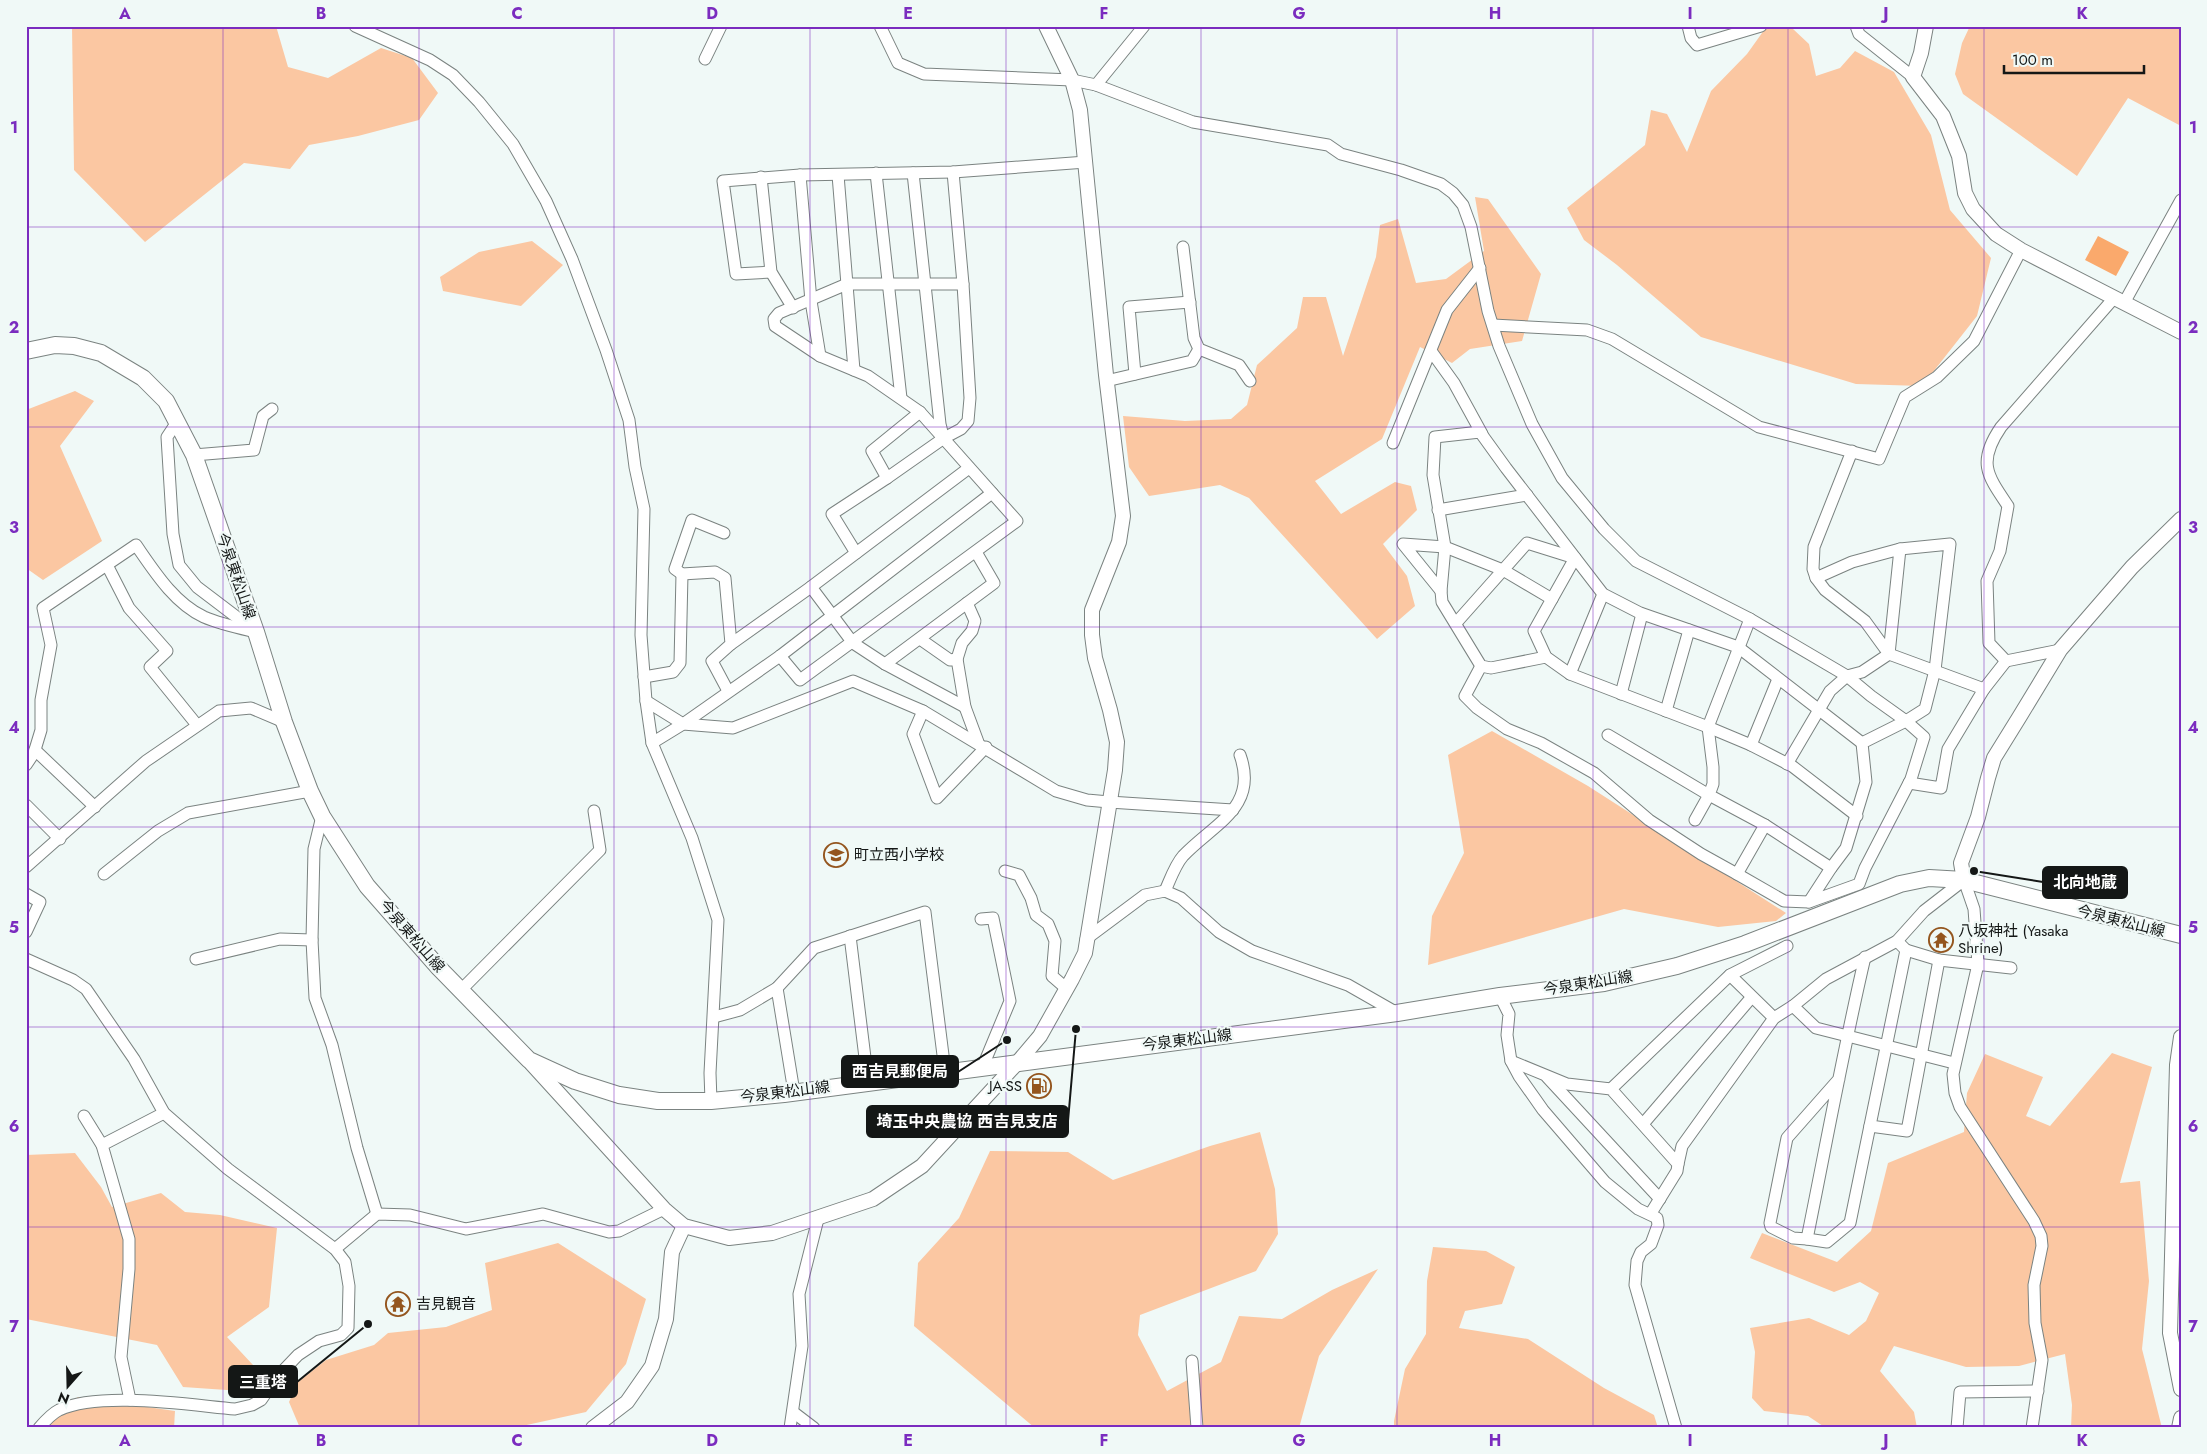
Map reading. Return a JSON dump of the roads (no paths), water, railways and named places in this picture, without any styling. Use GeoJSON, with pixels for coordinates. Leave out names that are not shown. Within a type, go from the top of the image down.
{"type":"FeatureCollection","features":[{"type":"Feature","properties":{"kind":"main road","name":"今泉東松山線"},"geometry":{"type":"LineString","coordinates":[[26,351],[74,346],[101,353],[143,378],[166,401],[194,455],[256,632],[284,722],[310,791],[322,816],[367,886],[461,990],[529,1060],[575,1081],[619,1095],[658,1101],[710,1101],[794,1092],[1397,1012],[1604,982],[1677,966],[1745,944],[1900,884],[1929,878],[1964,880],[2181,935]]}},
{"type":"Feature","properties":{"kind":"street"},"geometry":{"type":"LineString","coordinates":[[355,26],[430,60],[453,75],[479,102],[513,144],[546,201],[572,259],[606,350],[629,420],[635,467],[644,509],[641,635],[646,701],[652,743],[692,838],[718,920],[710,1101]]}},
{"type":"Feature","properties":{"kind":"street"},"geometry":{"type":"LineString","coordinates":[[705,60],[721,26]]}},
{"type":"Feature","properties":{"kind":"street"},"geometry":{"type":"LineString","coordinates":[[880,26],[898,63],[924,74],[1072,80],[1096,85],[1193,122],[1328,145],[1341,154],[1441,184],[1453,193],[1463,205],[1472,227],[1499,346],[1532,424],[1562,478],[1604,529],[1636,560],[1750,619],[1847,676],[1906,721],[1924,738],[1909,783],[1865,868],[1860,884]]}},
{"type":"Feature","properties":{"kind":"street"},"geometry":{"type":"LineString","coordinates":[[529,1060],[664,1209],[684,1226],[729,1238],[772,1232],[818,1219],[873,1199],[922,1166],[1040,1036],[1067,989],[1084,953],[1115,770],[1116,742],[1110,710],[1095,658],[1092,635],[1092,610],[1119,542],[1123,516],[1106,381],[1080,110],[1072,80],[1046,26]]}},
{"type":"Feature","properties":{"kind":"street"},"geometry":{"type":"LineString","coordinates":[[1096,85],[1144,26]]}},
{"type":"Feature","properties":{"kind":"street"},"geometry":{"type":"LineString","coordinates":[[1688,26],[1691,38],[1697,45],[1761,26]]}},
{"type":"Feature","properties":{"kind":"street"},"geometry":{"type":"LineString","coordinates":[[1856,26],[1858,34],[1913,77],[1943,116],[1959,156],[1965,193],[1972,209],[1996,234],[2021,250],[2181,332]]}},
{"type":"Feature","properties":{"kind":"street"},"geometry":{"type":"LineString","coordinates":[[1913,77],[1921,54],[1923,28]]}},
{"type":"Feature","properties":{"kind":"street"},"geometry":{"type":"LineString","coordinates":[[771,272],[736,274],[723,180],[800,175],[953,172],[1086,162]]}},
{"type":"Feature","properties":{"kind":"street"},"geometry":{"type":"LineString","coordinates":[[913,172],[940,424],[944,438]]}},
{"type":"Feature","properties":{"kind":"street"},"geometry":{"type":"LineString","coordinates":[[856,553],[832,514],[888,478],[944,438],[961,429],[968,421],[970,398],[963,284],[953,172]]}},
{"type":"Feature","properties":{"kind":"street"},"geometry":{"type":"LineString","coordinates":[[876,173],[901,398]]}},
{"type":"Feature","properties":{"kind":"street"},"geometry":{"type":"LineString","coordinates":[[800,175],[811,301],[820,356]]}},
{"type":"Feature","properties":{"kind":"street"},"geometry":{"type":"LineString","coordinates":[[838,175],[854,370]]}},
{"type":"Feature","properties":{"kind":"street"},"geometry":{"type":"LineString","coordinates":[[761,177],[771,272],[793,308]]}},
{"type":"Feature","properties":{"kind":"street"},"geometry":{"type":"LineString","coordinates":[[2006,661],[1988,643],[1987,582],[2000,551],[2008,506],[1989,478],[1986,467],[1992,440],[2119,300],[2181,200]]}},
{"type":"Feature","properties":{"kind":"street"},"geometry":{"type":"LineString","coordinates":[[1183,247],[1194,338],[1199,349],[1239,365],[1250,381]]}},
{"type":"Feature","properties":{"kind":"street"},"geometry":{"type":"LineString","coordinates":[[1493,326],[1587,330],[1612,339],[1759,427],[1879,459],[1905,397],[1937,377],[1974,341],[2021,250]]}},
{"type":"Feature","properties":{"kind":"street"},"geometry":{"type":"LineString","coordinates":[[1394,443],[1447,310],[1480,268]]}},
{"type":"Feature","properties":{"kind":"street"},"geometry":{"type":"LineString","coordinates":[[780,656],[800,680],[1017,521],[920,412],[868,376],[820,356],[775,326],[774,319],[780,313],[847,284],[963,284]]}},
{"type":"Feature","properties":{"kind":"street"},"geometry":{"type":"LineString","coordinates":[[1135,374],[1129,307],[1190,302]]}},
{"type":"Feature","properties":{"kind":"street"},"geometry":{"type":"LineString","coordinates":[[1106,381],[1192,361],[1199,349]]}},
{"type":"Feature","properties":{"kind":"street"},"geometry":{"type":"LineString","coordinates":[[1431,350],[1454,383],[1482,434],[1603,594],[1642,614],[1738,647],[1862,743],[1866,782],[1857,816],[1846,848],[1830,868],[1809,902]]}},
{"type":"Feature","properties":{"kind":"street"},"geometry":{"type":"LineString","coordinates":[[194,455],[254,450],[263,416],[272,409]]}},
{"type":"Feature","properties":{"kind":"street"},"geometry":{"type":"LineString","coordinates":[[888,478],[872,451],[920,412]]}},
{"type":"Feature","properties":{"kind":"street"},"geometry":{"type":"LineString","coordinates":[[177,422],[168,437],[173,534],[179,565],[197,587],[256,632]]}},
{"type":"Feature","properties":{"kind":"street"},"geometry":{"type":"LineString","coordinates":[[1482,434],[1480,432],[1435,436],[1433,475],[1445,547],[1441,591],[1442,602],[1481,666],[1491,668],[1546,657]]}},
{"type":"Feature","properties":{"kind":"street"},"geometry":{"type":"LineString","coordinates":[[1852,451],[1814,547],[1813,569],[1816,578],[1825,590],[1865,622],[1890,654],[1984,689]]}},
{"type":"Feature","properties":{"kind":"street"},"geometry":{"type":"LineString","coordinates":[[728,691],[712,661],[730,644],[811,587],[969,468]]}},
{"type":"Feature","properties":{"kind":"street"},"geometry":{"type":"LineString","coordinates":[[652,743],[683,724],[780,656],[832,614],[992,493]]}},
{"type":"Feature","properties":{"kind":"street"},"geometry":{"type":"LineString","coordinates":[[1438,510],[1528,495]]}},
{"type":"Feature","properties":{"kind":"street"},"geometry":{"type":"LineString","coordinates":[[2032,1428],[2042,1360],[2035,1323],[2034,1285],[2042,1246],[2041,1236],[2034,1221],[1960,1107],[1955,1093],[1954,1063],[1978,964],[1974,909],[1964,880],[1961,863],[1978,817],[1994,758],[2060,650],[2132,567],[2181,519]]}},
{"type":"Feature","properties":{"kind":"street"},"geometry":{"type":"LineString","coordinates":[[724,533],[692,520],[675,569],[682,574],[715,572],[725,578],[730,644]]}},
{"type":"Feature","properties":{"kind":"street"},"geometry":{"type":"LineString","coordinates":[[1456,623],[1528,542],[1575,558]]}},
{"type":"Feature","properties":{"kind":"street"},"geometry":{"type":"LineString","coordinates":[[1441,591],[1402,544],[1445,547],[1503,570],[1552,599]]}},
{"type":"Feature","properties":{"kind":"street"},"geometry":{"type":"LineString","coordinates":[[1816,578],[1852,562],[1900,549],[1950,544],[1935,670],[1925,708],[1906,721],[1862,743]]}},
{"type":"Feature","properties":{"kind":"street"},"geometry":{"type":"LineString","coordinates":[[26,765],[35,750],[41,730],[41,700],[51,645],[43,608],[136,545],[170,590],[185,604],[204,617],[256,632]]}},
{"type":"Feature","properties":{"kind":"street"},"geometry":{"type":"LineString","coordinates":[[1890,654],[1900,549]]}},
{"type":"Feature","properties":{"kind":"street"},"geometry":{"type":"LineString","coordinates":[[885,664],[994,583],[976,552]]}},
{"type":"Feature","properties":{"kind":"street"},"geometry":{"type":"LineString","coordinates":[[1575,558],[1534,631],[1546,657],[1570,674],[1708,727],[1787,764],[1857,816]]}},
{"type":"Feature","properties":{"kind":"street"},"geometry":{"type":"LineString","coordinates":[[107,564],[129,608],[167,651],[150,668],[197,725]]}},
{"type":"Feature","properties":{"kind":"street"},"geometry":{"type":"LineString","coordinates":[[644,677],[673,672],[680,663],[682,574]]}},
{"type":"Feature","properties":{"kind":"street"},"geometry":{"type":"LineString","coordinates":[[811,587],[853,643],[885,664],[965,707]]}},
{"type":"Feature","properties":{"kind":"street"},"geometry":{"type":"LineString","coordinates":[[1570,674],[1603,594]]}},
{"type":"Feature","properties":{"kind":"street"},"geometry":{"type":"LineString","coordinates":[[967,603],[975,621],[972,631],[962,643],[957,659],[965,707],[982,745]]}},
{"type":"Feature","properties":{"kind":"street"},"geometry":{"type":"LineString","coordinates":[[1621,694],[1642,614]]}},
{"type":"Feature","properties":{"kind":"street"},"geometry":{"type":"LineString","coordinates":[[1695,820],[1713,784],[1708,727],[1750,619]]}},
{"type":"Feature","properties":{"kind":"street"},"geometry":{"type":"LineString","coordinates":[[1666,712],[1689,630]]}},
{"type":"Feature","properties":{"kind":"street"},"geometry":{"type":"LineString","coordinates":[[920,639],[950,660],[957,659]]}},
{"type":"Feature","properties":{"kind":"street"},"geometry":{"type":"LineString","coordinates":[[1909,783],[1941,788],[1948,749],[1984,689],[2006,661],[2060,650]]}},
{"type":"Feature","properties":{"kind":"street"},"geometry":{"type":"LineString","coordinates":[[1787,764],[1830,691],[1847,676],[1862,672],[1890,654]]}},
{"type":"Feature","properties":{"kind":"street"},"geometry":{"type":"LineString","coordinates":[[1481,666],[1465,696],[1477,708],[1507,729],[1542,742],[1594,773],[1649,820],[1701,854],[1784,901],[1809,902],[1860,884]]}},
{"type":"Feature","properties":{"kind":"street"},"geometry":{"type":"LineString","coordinates":[[1751,746],[1778,679]]}},
{"type":"Feature","properties":{"kind":"street"},"geometry":{"type":"LineString","coordinates":[[646,701],[683,724],[733,728],[852,681],[923,711],[1056,791],[1087,800],[1233,810]]}},
{"type":"Feature","properties":{"kind":"street"},"geometry":{"type":"LineString","coordinates":[[26,867],[60,839],[146,761],[219,711],[251,708],[284,722]]}},
{"type":"Feature","properties":{"kind":"street"},"geometry":{"type":"LineString","coordinates":[[923,711],[913,734],[936,798],[982,745]]}},
{"type":"Feature","properties":{"kind":"street"},"geometry":{"type":"LineString","coordinates":[[1608,735],[1709,795],[1765,825],[1830,868]]}},
{"type":"Feature","properties":{"kind":"street"},"geometry":{"type":"LineString","coordinates":[[35,750],[95,807]]}},
{"type":"Feature","properties":{"kind":"street"},"geometry":{"type":"LineString","coordinates":[[1165,891],[1181,858],[1227,818],[1233,810],[1245,786],[1240,755]]}},
{"type":"Feature","properties":{"kind":"street"},"geometry":{"type":"LineString","coordinates":[[104,874],[158,831],[188,813],[310,791]]}},
{"type":"Feature","properties":{"kind":"street"},"geometry":{"type":"LineString","coordinates":[[26,805],[60,839]]}},
{"type":"Feature","properties":{"kind":"street"},"geometry":{"type":"LineString","coordinates":[[461,990],[600,850],[594,811]]}},
{"type":"Feature","properties":{"kind":"street"},"geometry":{"type":"LineString","coordinates":[[322,816],[314,848],[312,940],[315,998],[332,1045],[357,1148],[377,1214]]}},
{"type":"Feature","properties":{"kind":"street"},"geometry":{"type":"LineString","coordinates":[[1737,874],[1765,825]]}},
{"type":"Feature","properties":{"kind":"street"},"geometry":{"type":"LineString","coordinates":[[1005,871],[1019,876],[1031,898],[1036,915],[1048,924],[1054,942],[1052,976],[1067,989]]}},
{"type":"Feature","properties":{"kind":"street"},"geometry":{"type":"LineString","coordinates":[[1651,1213],[1677,1171],[1682,1146],[1774,1018],[1793,1006],[1826,979],[1897,941],[1929,907],[1964,880]]}},
{"type":"Feature","properties":{"kind":"street"},"geometry":{"type":"LineString","coordinates":[[1860,884],[1872,895]]}},
{"type":"Feature","properties":{"kind":"street"},"geometry":{"type":"LineString","coordinates":[[1086,939],[1145,895],[1165,891],[1181,898],[1219,932],[1252,951],[1348,985],[1397,1012]]}},
{"type":"Feature","properties":{"kind":"street"},"geometry":{"type":"LineString","coordinates":[[26,894],[40,902],[26,932]]}},
{"type":"Feature","properties":{"kind":"street"},"geometry":{"type":"LineString","coordinates":[[714,1017],[740,1010],[777,988],[814,948],[925,912],[945,1071]]}},
{"type":"Feature","properties":{"kind":"street"},"geometry":{"type":"LineString","coordinates":[[981,918],[993,918],[1010,1001],[982,1066]]}},
{"type":"Feature","properties":{"kind":"street"},"geometry":{"type":"LineString","coordinates":[[850,936],[868,1082]]}},
{"type":"Feature","properties":{"kind":"street"},"geometry":{"type":"LineString","coordinates":[[196,959],[280,939],[312,940]]}},
{"type":"Feature","properties":{"kind":"street"},"geometry":{"type":"LineString","coordinates":[[1897,941],[1906,950],[1939,960],[2011,968]]}},
{"type":"Feature","properties":{"kind":"street"},"geometry":{"type":"LineString","coordinates":[[1612,1089],[1730,975],[1787,946]]}},
{"type":"Feature","properties":{"kind":"street"},"geometry":{"type":"LineString","coordinates":[[1839,1079],[1786,1138],[1770,1223],[1771,1227],[1793,1238],[1826,1242],[1850,1223],[1906,950]]}},
{"type":"Feature","properties":{"kind":"street"},"geometry":{"type":"LineString","coordinates":[[1807,1239],[1846,1036],[1865,957]]}},
{"type":"Feature","properties":{"kind":"street"},"geometry":{"type":"LineString","coordinates":[[26,958],[73,980],[86,989],[134,1059],[164,1113],[228,1169],[335,1249],[345,1262],[349,1286],[348,1328],[341,1335],[319,1341],[298,1355],[277,1377],[261,1400],[252,1406],[235,1409],[130,1400],[69,1406],[57,1411],[39,1428]]}},
{"type":"Feature","properties":{"kind":"street"},"geometry":{"type":"LineString","coordinates":[[1870,1126],[1907,1130],[1939,960]]}},
{"type":"Feature","properties":{"kind":"street"},"geometry":{"type":"LineString","coordinates":[[1730,975],[1751,998],[1774,1018]]}},
{"type":"Feature","properties":{"kind":"street"},"geometry":{"type":"LineString","coordinates":[[777,988],[794,1092]]}},
{"type":"Feature","properties":{"kind":"street"},"geometry":{"type":"LineString","coordinates":[[1500,996],[1508,1014],[1507,1035],[1511,1061],[1543,1110],[1605,1182],[1638,1209],[1651,1213],[1657,1218],[1658,1225],[1651,1244],[1641,1252],[1637,1261],[1635,1285],[1676,1428]]}},
{"type":"Feature","properties":{"kind":"street"},"geometry":{"type":"LineString","coordinates":[[1643,1124],[1751,998]]}},
{"type":"Feature","properties":{"kind":"street"},"geometry":{"type":"LineString","coordinates":[[1793,1006],[1816,1028],[1887,1044],[1954,1063]]}},
{"type":"Feature","properties":{"kind":"street"},"geometry":{"type":"LineString","coordinates":[[2181,1037],[2177,1065],[2170,1333],[2181,1389]]}},
{"type":"Feature","properties":{"kind":"street"},"geometry":{"type":"LineString","coordinates":[[1511,1061],[1568,1084],[1612,1089],[1678,1164]]}},
{"type":"Feature","properties":{"kind":"street"},"geometry":{"type":"LineString","coordinates":[[1545,1075],[1660,1199]]}},
{"type":"Feature","properties":{"kind":"street"},"geometry":{"type":"LineString","coordinates":[[102,1145],[164,1113]]}},
{"type":"Feature","properties":{"kind":"street"},"geometry":{"type":"LineString","coordinates":[[84,1116],[102,1145],[129,1240],[129,1269],[121,1357],[130,1400]]}},
{"type":"Feature","properties":{"kind":"street"},"geometry":{"type":"LineString","coordinates":[[335,1249],[377,1214],[410,1216],[466,1229],[543,1214],[609,1232],[619,1231],[664,1209]]}},
{"type":"Feature","properties":{"kind":"street"},"geometry":{"type":"LineString","coordinates":[[790,1428],[802,1346],[799,1294],[818,1219]]}},
{"type":"Feature","properties":{"kind":"street"},"geometry":{"type":"LineString","coordinates":[[593,1428],[628,1402],[652,1366],[666,1319],[672,1252],[684,1226]]}},
{"type":"Feature","properties":{"kind":"street"},"geometry":{"type":"LineString","coordinates":[[1192,1361],[1197,1428]]}},
{"type":"Feature","properties":{"kind":"street"},"geometry":{"type":"LineString","coordinates":[[1957,1428],[1960,1392],[2038,1391]]}},
{"type":"Feature","properties":{"kind":"street"},"geometry":{"type":"LineString","coordinates":[[793,1412],[814,1428]]}},
{"type":"Feature","properties":{"kind":"street"},"geometry":{"type":"LineString","coordinates":[[2179,1428],[2181,1418]]}},
{"type":"Feature","properties":{"kind":"place","name":"町立西小学校"},"geometry":{"type":"Point","coordinates":[836,855]}},
{"type":"Feature","properties":{"kind":"place","name":"北向地蔵"},"geometry":{"type":"Point","coordinates":[1974,871]}},
{"type":"Feature","properties":{"kind":"place","name":"八坂神社 (Yasaka Shrine)"},"geometry":{"type":"Point","coordinates":[1941,940]}},
{"type":"Feature","properties":{"kind":"place","name":"埼玉中央農協 西吉見支店"},"geometry":{"type":"Point","coordinates":[1076,1029]}},
{"type":"Feature","properties":{"kind":"place","name":"西吉見郵便局"},"geometry":{"type":"Point","coordinates":[1007,1040]}},
{"type":"Feature","properties":{"kind":"place","name":"JA-SS"},"geometry":{"type":"Point","coordinates":[1039,1086]}},
{"type":"Feature","properties":{"kind":"place","name":"吉見観音"},"geometry":{"type":"Point","coordinates":[398,1304]}},
{"type":"Feature","properties":{"kind":"place","name":"三重塔"},"geometry":{"type":"Point","coordinates":[368,1324]}}]}
